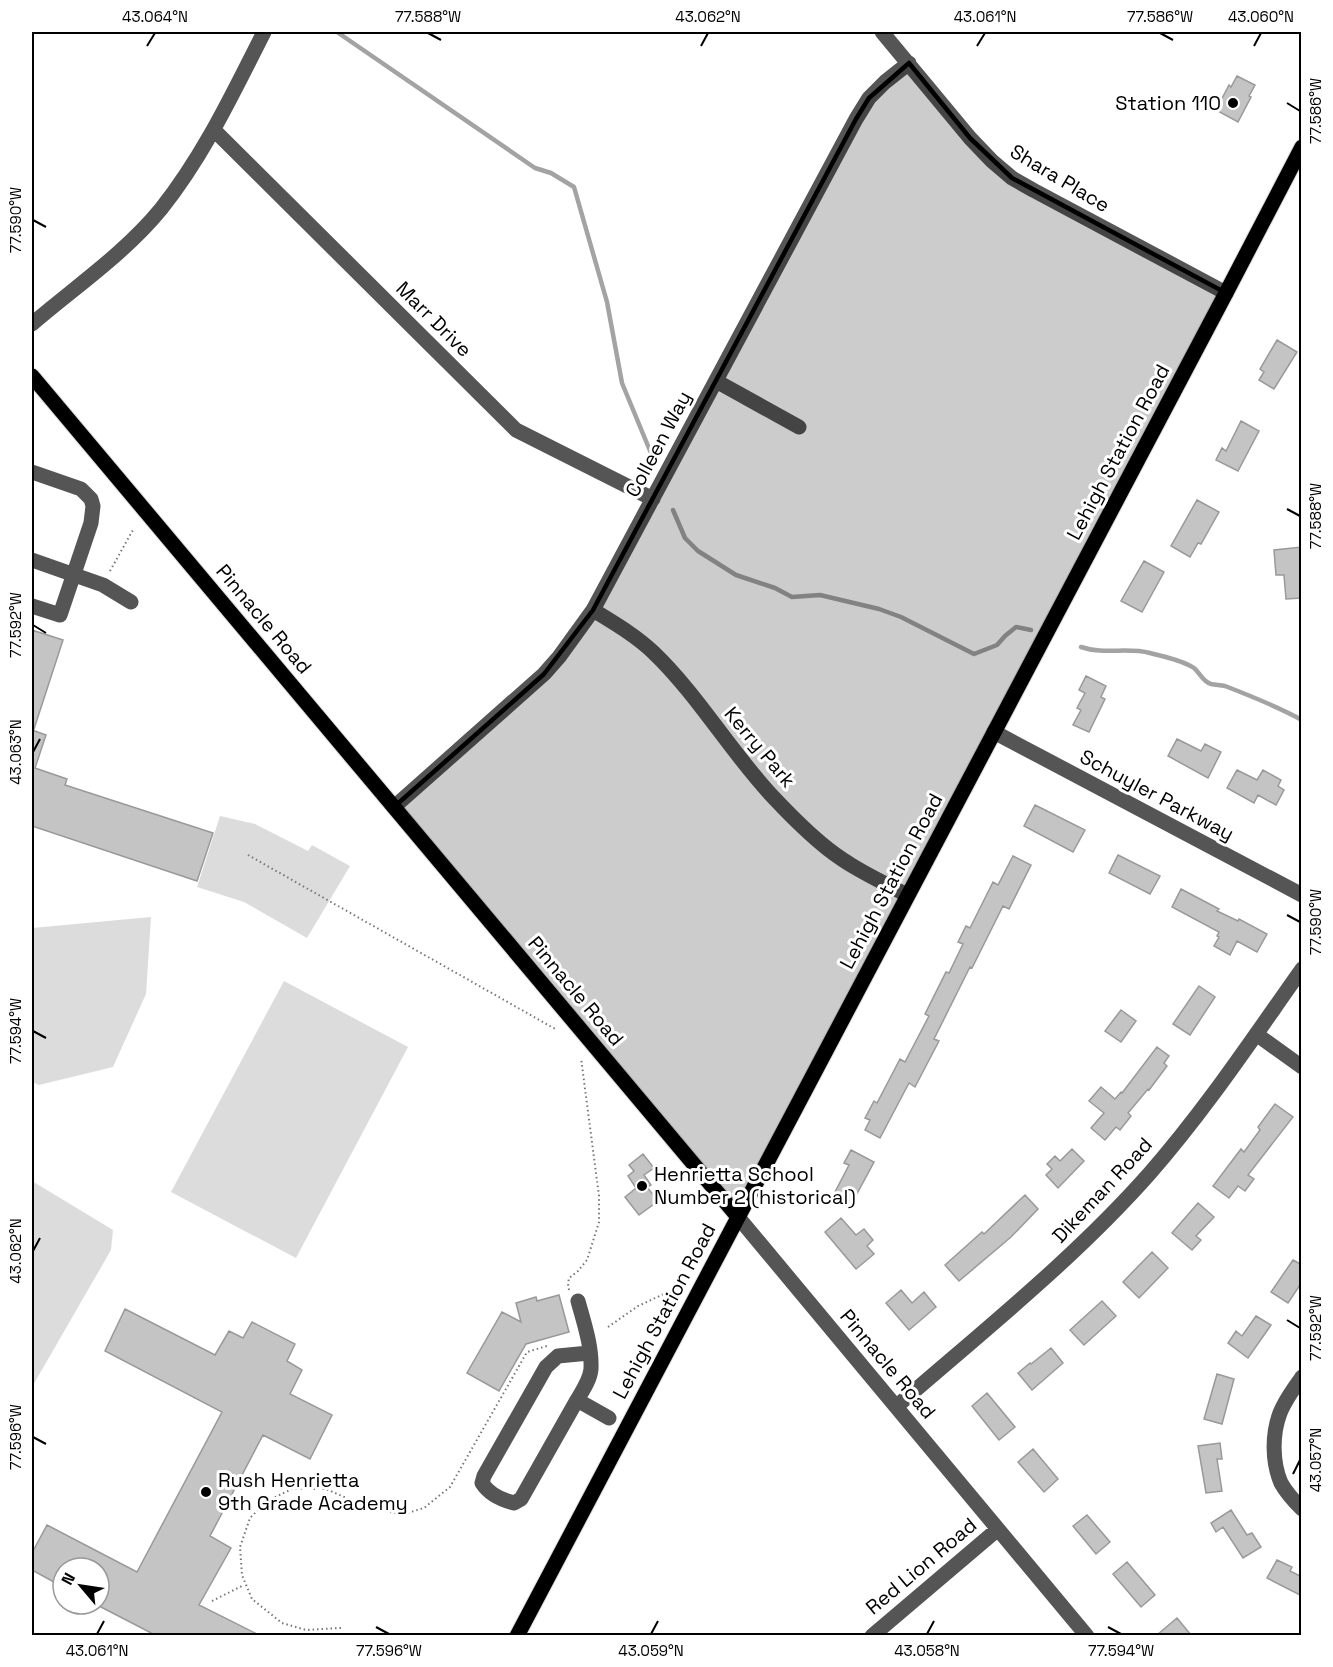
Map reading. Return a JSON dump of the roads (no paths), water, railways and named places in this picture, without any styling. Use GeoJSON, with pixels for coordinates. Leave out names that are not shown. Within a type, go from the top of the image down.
{"type":"FeatureCollection","features":[{"type":"Feature","properties":{"kind":"main road","name":"Lehigh Station Road"},"geometry":{"type":"LineString","coordinates":[[517,1635],[1302,147]]}},
{"type":"Feature","properties":{"kind":"main road","name":"Pinnacle Road"},"geometry":{"type":"LineString","coordinates":[[32,376],[738,1217]]}},
{"type":"Feature","properties":{"kind":"street"},"geometry":{"type":"LineString","coordinates":[[32,324],[133,239],[160,210],[185,178],[214,130],[264,32]]}},
{"type":"Feature","properties":{"kind":"street","name":"Shara Place"},"geometry":{"type":"LineString","coordinates":[[882,32],[978,146],[1012,178],[1226,293]]}},
{"type":"Feature","properties":{"kind":"street","name":"Colleen Way"},"geometry":{"type":"LineString","coordinates":[[394,807],[544,674],[593,610],[856,119],[869,98],[909,63]]}},
{"type":"Feature","properties":{"kind":"street","name":"Marr Drive"},"geometry":{"type":"LineString","coordinates":[[214,130],[516,430],[653,499]]}},
{"type":"Feature","properties":{"kind":"street"},"geometry":{"type":"LineString","coordinates":[[716,381],[799,427]]}},
{"type":"Feature","properties":{"kind":"street"},"geometry":{"type":"LineString","coordinates":[[32,472],[81,489],[92,499],[93,513],[60,615],[32,606]]}},
{"type":"Feature","properties":{"kind":"street"},"geometry":{"type":"LineString","coordinates":[[32,560],[103,585],[131,602]]}},
{"type":"Feature","properties":{"kind":"street","name":"Kerry Park"},"geometry":{"type":"LineString","coordinates":[[593,610],[626,631],[652,652],[676,677],[754,776],[803,827],[830,850],[863,872],[907,895]]}},
{"type":"Feature","properties":{"kind":"street","name":"Schuyler Parkway"},"geometry":{"type":"LineString","coordinates":[[994,732],[1302,895]]}},
{"type":"Feature","properties":{"kind":"street","name":"Dikeman Road"},"geometry":{"type":"LineString","coordinates":[[897,1406],[1025,1296],[1108,1217],[1150,1173],[1188,1127],[1302,969]]}},
{"type":"Feature","properties":{"kind":"street"},"geometry":{"type":"LineString","coordinates":[[1256,1034],[1302,1066]]}},
{"type":"Feature","properties":{"kind":"street","name":"Pinnacle Road"},"geometry":{"type":"LineString","coordinates":[[738,1217],[1087,1635]]}},
{"type":"Feature","properties":{"kind":"street"},"geometry":{"type":"LineString","coordinates":[[578,1301],[587,1332],[591,1370],[586,1384],[521,1499],[514,1503],[504,1501],[486,1490],[482,1483],[484,1476],[546,1367],[558,1356],[589,1353]]}},
{"type":"Feature","properties":{"kind":"street"},"geometry":{"type":"LineString","coordinates":[[1302,1377],[1280,1413],[1274,1435],[1274,1454],[1282,1485],[1302,1509]]}},
{"type":"Feature","properties":{"kind":"street"},"geometry":{"type":"LineString","coordinates":[[577,1400],[609,1418]]}},
{"type":"Feature","properties":{"kind":"street","name":"Red Lion Road"},"geometry":{"type":"LineString","coordinates":[[872,1635],[998,1529]]}},
{"type":"Feature","properties":{"kind":"waterway"},"geometry":{"type":"LineString","coordinates":[[337,32],[535,168],[551,173],[574,187],[607,302],[622,383],[653,458]]}},
{"type":"Feature","properties":{"kind":"waterway"},"geometry":{"type":"LineString","coordinates":[[673,510],[685,538],[698,551],[736,575],[775,588],[792,597],[820,595],[879,609],[901,617],[974,654],[997,645],[1016,627],[1031,630]]}},
{"type":"Feature","properties":{"kind":"waterway"},"geometry":{"type":"LineString","coordinates":[[1081,647],[1098,650],[1141,651],[1179,661],[1194,668],[1208,683],[1225,686],[1302,720]]}},
{"type":"Feature","properties":{"kind":"place","name":"Station 110"},"geometry":{"type":"Point","coordinates":[1233,103]}},
{"type":"Feature","properties":{"kind":"place","name":"Henrietta School Number 2 (historical)"},"geometry":{"type":"Point","coordinates":[642,1186]}},
{"type":"Feature","properties":{"kind":"place","name":"Rush Henrietta 9th Grade Academy"},"geometry":{"type":"Point","coordinates":[206,1492]}}]}
